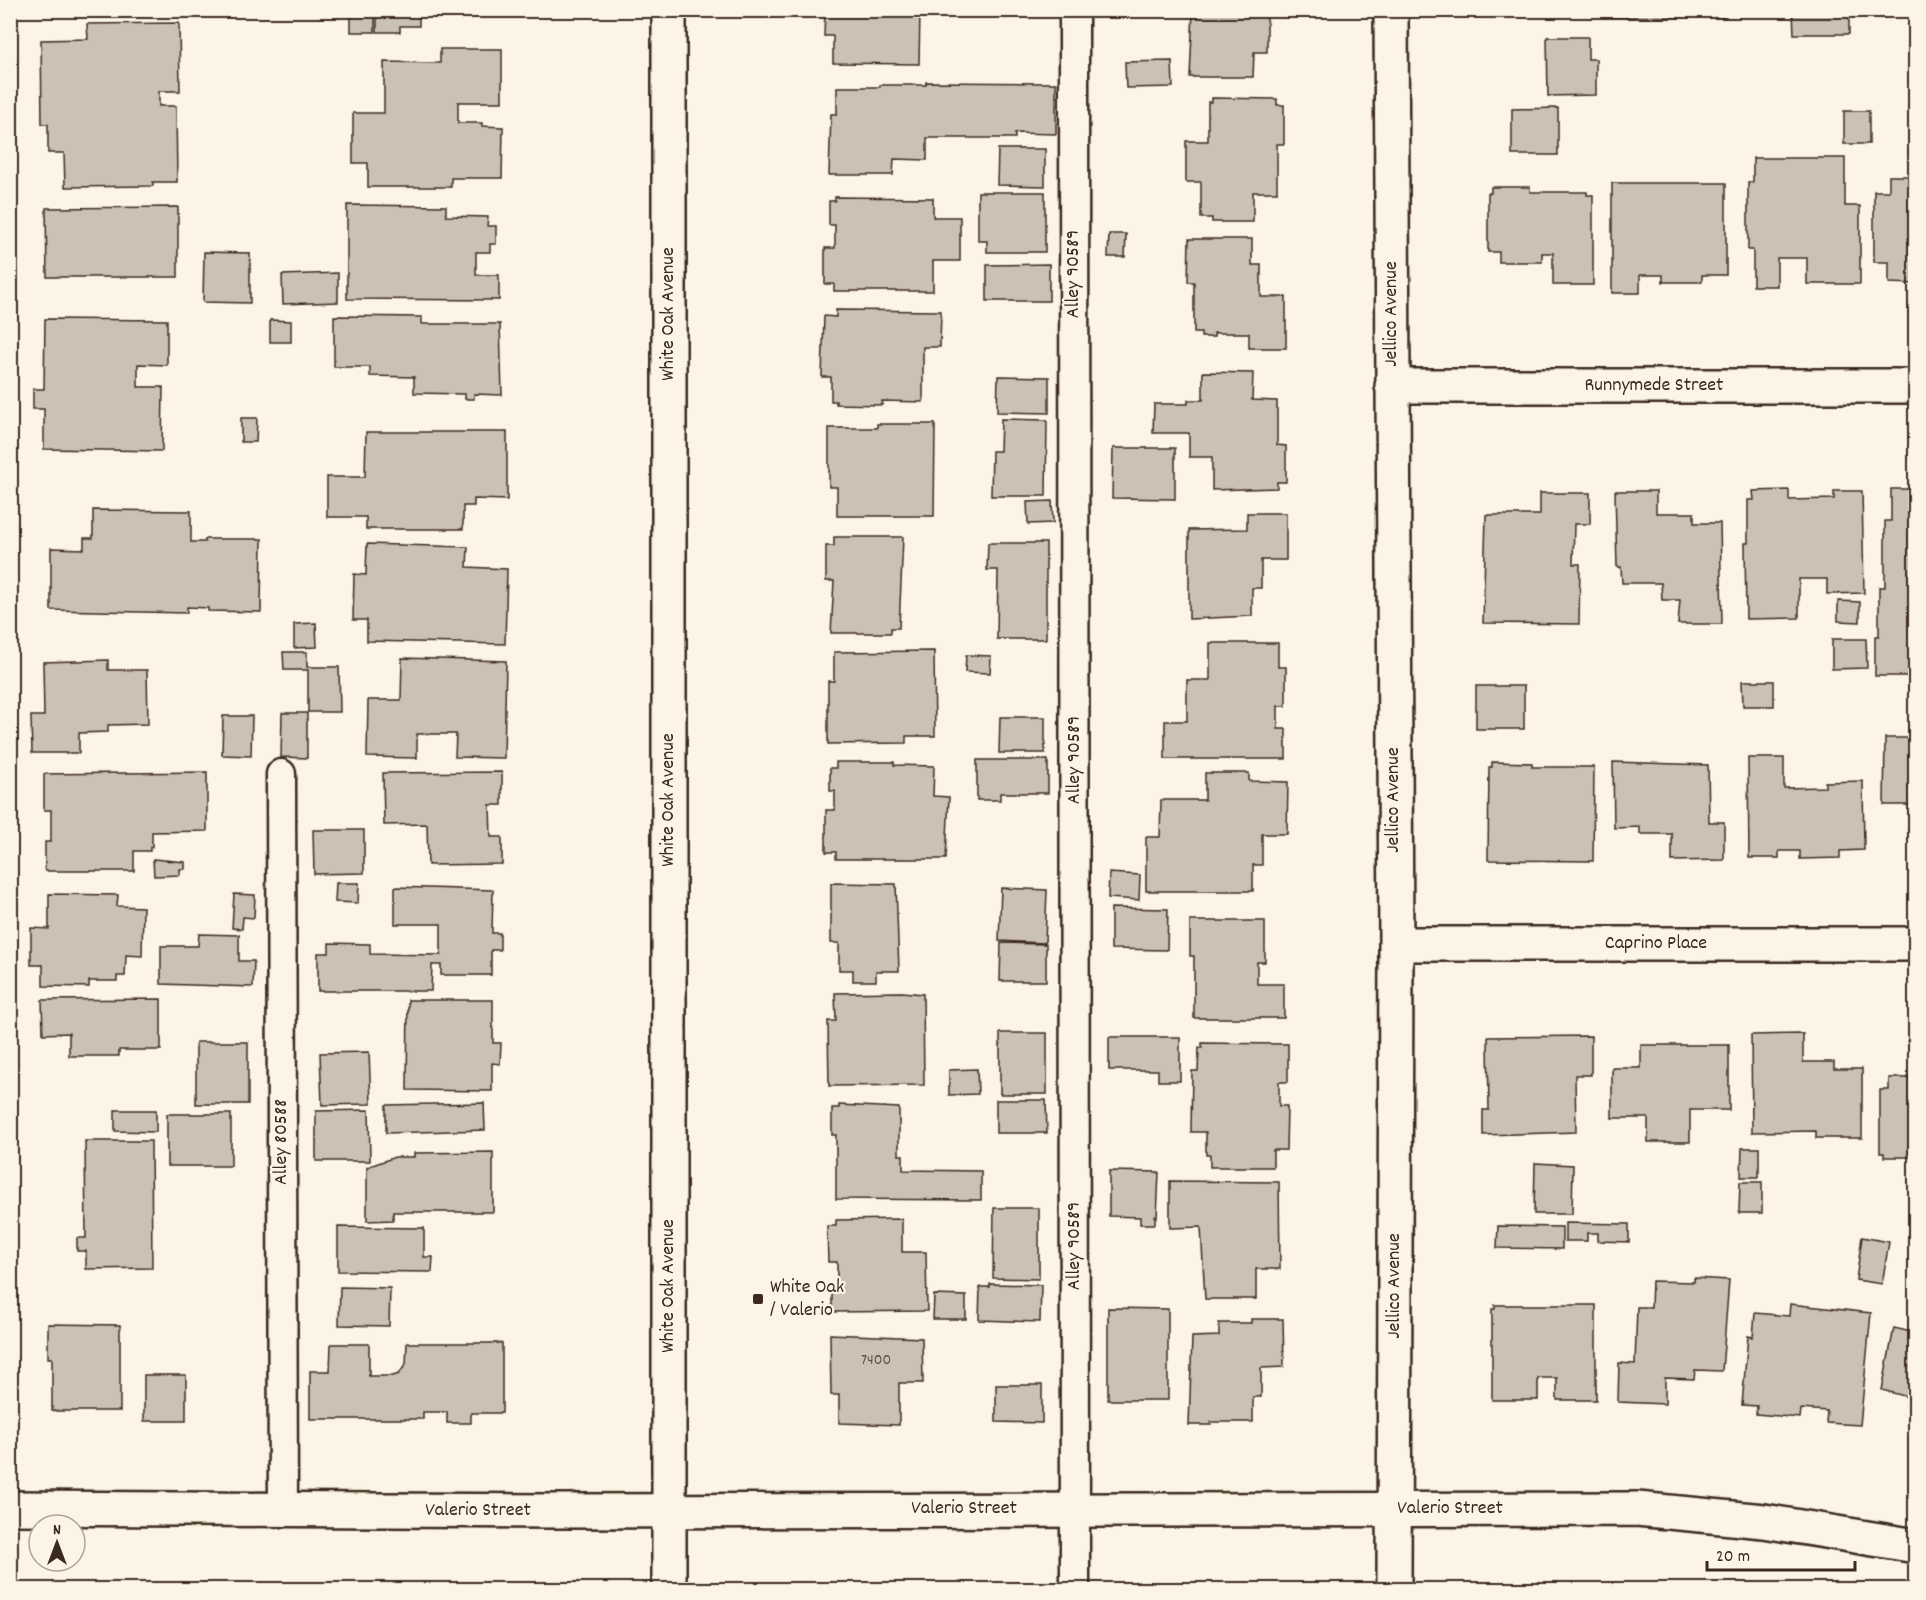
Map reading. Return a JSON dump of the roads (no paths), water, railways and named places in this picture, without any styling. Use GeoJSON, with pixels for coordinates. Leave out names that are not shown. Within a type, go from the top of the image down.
{"type":"FeatureCollection","features":[{"type":"Feature","properties":{"kind":"street","name":"White Oak Avenue"},"geometry":{"type":"LineString","coordinates":[[669,10],[669,1590]]}},
{"type":"Feature","properties":{"kind":"street","name":"Jellico Avenue"},"geometry":{"type":"LineString","coordinates":[[1391,10],[1396,944],[1394,1590]]}},
{"type":"Feature","properties":{"kind":"street","name":"Runnymede Street"},"geometry":{"type":"LineString","coordinates":[[1392,387],[1916,386]]}},
{"type":"Feature","properties":{"kind":"street","name":"Caprino Place"},"geometry":{"type":"LineString","coordinates":[[1396,944],[1916,944]]}},
{"type":"Feature","properties":{"kind":"street","name":"Valerio Street"},"geometry":{"type":"LineString","coordinates":[[10,1508],[1636,1509],[1764,1521],[1916,1546]]}},
{"type":"Feature","properties":{"kind":"lane","name":"Alley 90589"},"geometry":{"type":"LineString","coordinates":[[1074,10],[1075,1590]]}},
{"type":"Feature","properties":{"kind":"lane","name":"Alley 80588"},"geometry":{"type":"LineString","coordinates":[[281,774],[283,1509]]}},
{"type":"Feature","properties":{"kind":"place","name":"White Oak / Valerio"},"geometry":{"type":"Point","coordinates":[758,1299]}}]}
